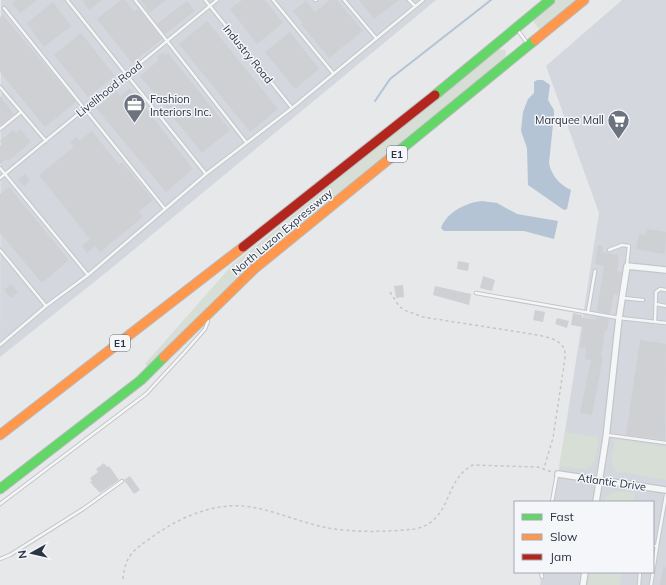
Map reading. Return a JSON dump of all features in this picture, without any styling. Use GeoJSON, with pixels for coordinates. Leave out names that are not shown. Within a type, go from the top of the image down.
{"type":"FeatureCollection","features":[{"type":"Feature","properties":{"kind":"highway","name":"North Luzon Expressway"},"geometry":{"type":"LineString","coordinates":[[0,435],[240,250],[550,0]]}},
{"type":"Feature","properties":{"kind":"highway","name":"North Luzon Expressway"},"geometry":{"type":"LineString","coordinates":[[0,489],[141,380],[172,351],[211,309],[254,269],[584,0]]}},
{"type":"Feature","properties":{"kind":"street"},"geometry":{"type":"LineString","coordinates":[[596,501],[606,436],[619,318],[627,266],[666,270]]}},
{"type":"Feature","properties":{"kind":"street","name":"Atlantic Drive"},"geometry":{"type":"LineString","coordinates":[[557,474],[666,490]]}},
{"type":"Feature","properties":{"kind":"street"},"geometry":{"type":"LineString","coordinates":[[582,585],[585,573]]}},
{"type":"Feature","properties":{"kind":"lane"},"geometry":{"type":"LineString","coordinates":[[67,0],[206,174]]}},
{"type":"Feature","properties":{"kind":"lane"},"geometry":{"type":"LineString","coordinates":[[135,0],[246,142]]}},
{"type":"Feature","properties":{"kind":"lane","name":"Industry Road"},"geometry":{"type":"LineString","coordinates":[[205,0],[292,108]]}},
{"type":"Feature","properties":{"kind":"lane","name":"Livelihood Road"},"geometry":{"type":"LineString","coordinates":[[0,178],[217,0]]}},
{"type":"Feature","properties":{"kind":"lane"},"geometry":{"type":"LineString","coordinates":[[273,0],[333,73]]}},
{"type":"Feature","properties":{"kind":"lane"},"geometry":{"type":"LineString","coordinates":[[344,0],[376,38]]}},
{"type":"Feature","properties":{"kind":"lane"},"geometry":{"type":"LineString","coordinates":[[409,0],[415,6]]}},
{"type":"Feature","properties":{"kind":"lane"},"geometry":{"type":"LineString","coordinates":[[0,344],[46,306],[88,275],[206,174],[292,108],[423,0]]}},
{"type":"Feature","properties":{"kind":"lane"},"geometry":{"type":"LineString","coordinates":[[4,8],[165,209]]}},
{"type":"Feature","properties":{"kind":"lane"},"geometry":{"type":"LineString","coordinates":[[516,28],[529,45]]}},
{"type":"Feature","properties":{"kind":"lane"},"geometry":{"type":"LineString","coordinates":[[0,87],[46,141]]}},
{"type":"Feature","properties":{"kind":"lane"},"geometry":{"type":"LineString","coordinates":[[0,130],[21,112]]}},
{"type":"Feature","properties":{"kind":"lane"},"geometry":{"type":"LineString","coordinates":[[0,168],[88,275]]}},
{"type":"Feature","properties":{"kind":"lane"},"geometry":{"type":"LineString","coordinates":[[609,250],[622,245],[629,246],[627,266]]}},
{"type":"Feature","properties":{"kind":"lane"},"geometry":{"type":"LineString","coordinates":[[0,250],[46,306]]}},
{"type":"Feature","properties":{"kind":"lane"},"geometry":{"type":"LineString","coordinates":[[588,312],[595,271]]}},
{"type":"Feature","properties":{"kind":"lane"},"geometry":{"type":"LineString","coordinates":[[655,322],[657,290],[666,290]]}},
{"type":"Feature","properties":{"kind":"lane"},"geometry":{"type":"LineString","coordinates":[[476,293],[619,318],[666,324]]}},
{"type":"Feature","properties":{"kind":"lane"},"geometry":{"type":"LineString","coordinates":[[622,298],[643,300]]}},
{"type":"Feature","properties":{"kind":"lane"},"geometry":{"type":"LineString","coordinates":[[656,304],[666,306]]}},
{"type":"Feature","properties":{"kind":"lane"},"geometry":{"type":"LineString","coordinates":[[0,504],[146,394],[205,329],[211,309]]}},
{"type":"Feature","properties":{"kind":"lane"},"geometry":{"type":"LineString","coordinates":[[606,436],[666,444]]}},
{"type":"Feature","properties":{"kind":"lane"},"geometry":{"type":"LineString","coordinates":[[552,501],[557,474]]}},
{"type":"Feature","properties":{"kind":"lane"},"geometry":{"type":"LineString","coordinates":[[0,559],[10,555],[83,509],[122,481]]}},
{"type":"Feature","properties":{"kind":"lane"},"geometry":{"type":"LineString","coordinates":[[654,566],[666,495]]}},
{"type":"Feature","properties":{"kind":"lane"},"geometry":{"type":"LineString","coordinates":[[540,573],[542,577]]}},
{"type":"Feature","properties":{"kind":"lane"},"geometry":{"type":"LineString","coordinates":[[639,585],[640,573]]}},
{"type":"Feature","properties":{"kind":"lane"},"geometry":{"type":"LineString","coordinates":[[651,585],[653,573]]}},
{"type":"Feature","properties":{"kind":"path"},"geometry":{"type":"LineString","coordinates":[[390,292],[399,306],[404,310],[423,317],[538,335],[555,339],[560,343],[565,353],[565,358],[553,438],[544,468]]}},
{"type":"Feature","properties":{"kind":"path"},"geometry":{"type":"LineString","coordinates":[[123,579],[126,561],[134,550],[173,523],[204,511],[231,507],[250,507],[333,529],[415,529],[424,527],[436,519],[457,479],[467,469],[473,466],[526,466],[544,468],[557,474]]}},
{"type":"Feature","properties":{"kind":"shaded area"},"geometry":{"type":"Polygon","coordinates":[[[1,0],[436,0],[108,271],[0,357],[1,0]]]}},
{"type":"Feature","properties":{"kind":"shaded area"},"geometry":{"type":"Polygon","coordinates":[[[557,0],[576,0],[540,30],[533,21],[557,0]]]}},
{"type":"Feature","properties":{"kind":"shaded area"},"geometry":{"type":"Polygon","coordinates":[[[622,0],[666,0],[666,585],[540,585],[542,573],[654,573],[654,501],[554,501],[599,213],[546,66],[622,0]]]}},
{"type":"Feature","properties":{"kind":"shaded area"},"geometry":{"type":"Polygon","coordinates":[[[497,49],[506,50],[505,60],[254,263],[214,300],[149,368],[145,364],[233,264],[497,49]]]}},
{"type":"Feature","properties":{"kind":"shaded area"},"geometry":{"type":"Polygon","coordinates":[[[565,432],[599,437],[595,457],[590,466],[580,469],[559,466],[565,432]]]}},
{"type":"Feature","properties":{"kind":"shaded area"},"geometry":{"type":"Polygon","coordinates":[[[615,439],[666,447],[666,480],[616,471],[611,462],[615,439]]]}},
{"type":"Feature","properties":{"kind":"shaded area"},"geometry":{"type":"Polygon","coordinates":[[[619,491],[635,493],[633,501],[603,501],[608,495],[619,491]]]}},
{"type":"Feature","properties":{"kind":"shaded area"},"geometry":{"type":"Polygon","coordinates":[[[591,573],[622,573],[620,585],[588,585],[591,573]]]}},
{"type":"Feature","properties":{"kind":"water"},"geometry":{"type":"Polygon","coordinates":[[[537,80],[543,80],[550,85],[548,100],[554,110],[554,115],[549,163],[552,172],[557,179],[571,190],[567,209],[564,210],[528,185],[527,148],[521,131],[523,112],[528,99],[534,93],[534,82],[537,80]]]}},
{"type":"Feature","properties":{"kind":"water"},"geometry":{"type":"Polygon","coordinates":[[[482,201],[497,203],[517,214],[558,221],[554,239],[524,231],[444,231],[441,228],[448,217],[457,209],[482,201]]]}},
{"type":"Feature","properties":{"kind":"building"},"geometry":{"type":"Polygon","coordinates":[[[16,0],[37,0],[20,13],[12,3],[16,0]]]}},
{"type":"Feature","properties":{"kind":"building"},"geometry":{"type":"Polygon","coordinates":[[[82,0],[102,0],[89,10],[82,0]]]}},
{"type":"Feature","properties":{"kind":"building"},"geometry":{"type":"Polygon","coordinates":[[[121,0],[125,0],[134,12],[138,9],[162,39],[132,63],[97,19],[121,0]]]}},
{"type":"Feature","properties":{"kind":"building"},"geometry":{"type":"Polygon","coordinates":[[[141,0],[166,0],[149,13],[141,0]]]}},
{"type":"Feature","properties":{"kind":"building"},"geometry":{"type":"Polygon","coordinates":[[[242,0],[265,0],[283,23],[257,44],[230,9],[242,0]]]}},
{"type":"Feature","properties":{"kind":"building"},"geometry":{"type":"Polygon","coordinates":[[[330,0],[337,0],[363,31],[329,58],[301,24],[303,23],[293,11],[306,1],[315,12],[330,0]]]}},
{"type":"Feature","properties":{"kind":"building"},"geometry":{"type":"Polygon","coordinates":[[[359,0],[399,0],[374,19],[359,0]]]}},
{"type":"Feature","properties":{"kind":"building"},"geometry":{"type":"Polygon","coordinates":[[[187,1],[195,11],[165,34],[157,24],[187,1]]]}},
{"type":"Feature","properties":{"kind":"building"},"geometry":{"type":"Polygon","coordinates":[[[53,2],[71,26],[44,47],[27,23],[53,2]]]}},
{"type":"Feature","properties":{"kind":"building"},"geometry":{"type":"Polygon","coordinates":[[[3,15],[76,102],[45,127],[0,72],[0,17],[3,15]]]}},
{"type":"Feature","properties":{"kind":"building"},"geometry":{"type":"Polygon","coordinates":[[[207,21],[278,109],[250,132],[179,44],[207,21]]]}},
{"type":"Feature","properties":{"kind":"building"},"geometry":{"type":"Polygon","coordinates":[[[290,32],[319,69],[295,89],[265,52],[290,32]]]}},
{"type":"Feature","properties":{"kind":"building"},"geometry":{"type":"Polygon","coordinates":[[[81,33],[115,76],[88,97],[54,55],[81,33]]]}},
{"type":"Feature","properties":{"kind":"building"},"geometry":{"type":"Polygon","coordinates":[[[163,52],[165,55],[168,53],[230,130],[202,153],[140,76],[159,60],[157,57],[163,52]]]}},
{"type":"Feature","properties":{"kind":"building","name":"Fashion Interiors Inc."},"geometry":{"type":"Polygon","coordinates":[[[130,88],[193,169],[166,192],[96,108],[117,91],[120,96],[130,88]]]}},
{"type":"Feature","properties":{"kind":"building"},"geometry":{"type":"Polygon","coordinates":[[[0,96],[14,114],[0,125],[0,96]]]}},
{"type":"Feature","properties":{"kind":"building"},"geometry":{"type":"Polygon","coordinates":[[[20,129],[31,142],[8,161],[6,159],[0,164],[0,146],[2,144],[0,141],[13,130],[16,133],[20,129]]]}},
{"type":"Feature","properties":{"kind":"building"},"geometry":{"type":"Polygon","coordinates":[[[92,131],[119,165],[122,162],[153,200],[139,211],[143,217],[100,252],[95,246],[87,253],[82,246],[90,239],[39,175],[74,147],[70,142],[76,137],[79,141],[92,131]]]}},
{"type":"Feature","properties":{"kind":"building"},"geometry":{"type":"Polygon","coordinates":[[[25,174],[30,181],[24,186],[18,179],[25,174]]]}},
{"type":"Feature","properties":{"kind":"building"},"geometry":{"type":"Polygon","coordinates":[[[9,187],[69,260],[42,283],[0,233],[0,194],[9,187]]]}},
{"type":"Feature","properties":{"kind":"building"},"geometry":{"type":"Polygon","coordinates":[[[647,229],[666,232],[665,254],[636,249],[639,234],[646,235],[647,229]]]}},
{"type":"Feature","properties":{"kind":"building"},"geometry":{"type":"Polygon","coordinates":[[[598,245],[603,246],[602,252],[619,255],[617,271],[622,272],[618,295],[614,294],[610,314],[597,311],[604,266],[595,264],[598,245]]]}},
{"type":"Feature","properties":{"kind":"building"},"geometry":{"type":"Polygon","coordinates":[[[458,261],[469,263],[468,271],[457,269],[458,261]]]}},
{"type":"Feature","properties":{"kind":"building"},"geometry":{"type":"Polygon","coordinates":[[[483,276],[495,280],[492,291],[480,288],[483,276]]]}},
{"type":"Feature","properties":{"kind":"building"},"geometry":{"type":"Polygon","coordinates":[[[11,284],[18,292],[11,298],[4,290],[11,284]]]}},
{"type":"Feature","properties":{"kind":"building"},"geometry":{"type":"Polygon","coordinates":[[[403,285],[404,297],[396,298],[394,286],[403,285]]]}},
{"type":"Feature","properties":{"kind":"building"},"geometry":{"type":"Polygon","coordinates":[[[435,286],[471,294],[469,305],[433,295],[435,286]]]}},
{"type":"Feature","properties":{"kind":"building"},"geometry":{"type":"Polygon","coordinates":[[[535,310],[545,312],[543,322],[533,320],[535,310]]]}},
{"type":"Feature","properties":{"kind":"building"},"geometry":{"type":"Polygon","coordinates":[[[573,313],[582,315],[582,318],[596,320],[596,317],[609,319],[607,331],[605,330],[601,357],[603,357],[592,415],[580,413],[591,360],[585,359],[586,348],[580,347],[583,327],[571,325],[573,313]]]}},
{"type":"Feature","properties":{"kind":"building"},"geometry":{"type":"Polygon","coordinates":[[[557,318],[569,321],[567,328],[555,324],[557,318]]]}},
{"type":"Feature","properties":{"kind":"building"},"geometry":{"type":"Polygon","coordinates":[[[640,340],[666,344],[665,440],[626,435],[640,340]]]}},
{"type":"Feature","properties":{"kind":"building"},"geometry":{"type":"Polygon","coordinates":[[[104,463],[107,467],[109,466],[119,480],[100,493],[90,482],[92,481],[90,478],[98,472],[96,469],[104,463]]]}},
{"type":"Feature","properties":{"kind":"building"},"geometry":{"type":"Polygon","coordinates":[[[130,476],[140,490],[134,494],[124,480],[130,476]]]}},
{"type":"Feature","properties":{"kind":"building"},"geometry":{"type":"Polygon","coordinates":[[[663,567],[666,568],[666,585],[660,585],[663,567]]]}},
{"type":"Feature","properties":{"kind":"waterway"},"geometry":{"type":"LineString","coordinates":[[375,101],[390,79],[491,0]]}},
{"type":"Feature","properties":{"kind":"traffic: fast"},"geometry":{"type":"LineString","coordinates":[[435,95],[550,0]]}},
{"type":"Feature","properties":{"kind":"traffic: fast"},"geometry":{"type":"LineString","coordinates":[[394,155],[535,40]]}},
{"type":"Feature","properties":{"kind":"traffic: fast"},"geometry":{"type":"LineString","coordinates":[[0,489],[141,380],[164,357]]}},
{"type":"Feature","properties":{"kind":"traffic: slow"},"geometry":{"type":"LineString","coordinates":[[535,40],[584,0]]}},
{"type":"Feature","properties":{"kind":"traffic: slow"},"geometry":{"type":"LineString","coordinates":[[164,357],[254,269],[394,155]]}},
{"type":"Feature","properties":{"kind":"traffic: slow"},"geometry":{"type":"LineString","coordinates":[[0,435],[243,247]]}},
{"type":"Feature","properties":{"kind":"traffic: jam"},"geometry":{"type":"LineString","coordinates":[[243,247],[435,95]]}},
{"type":"Feature","properties":{"kind":"place","name":"Fashion Interiors Inc."},"geometry":{"type":"Point","coordinates":[134,124]}},
{"type":"Feature","properties":{"kind":"place","name":"Marquee Mall"},"geometry":{"type":"Point","coordinates":[619,140]}}]}
